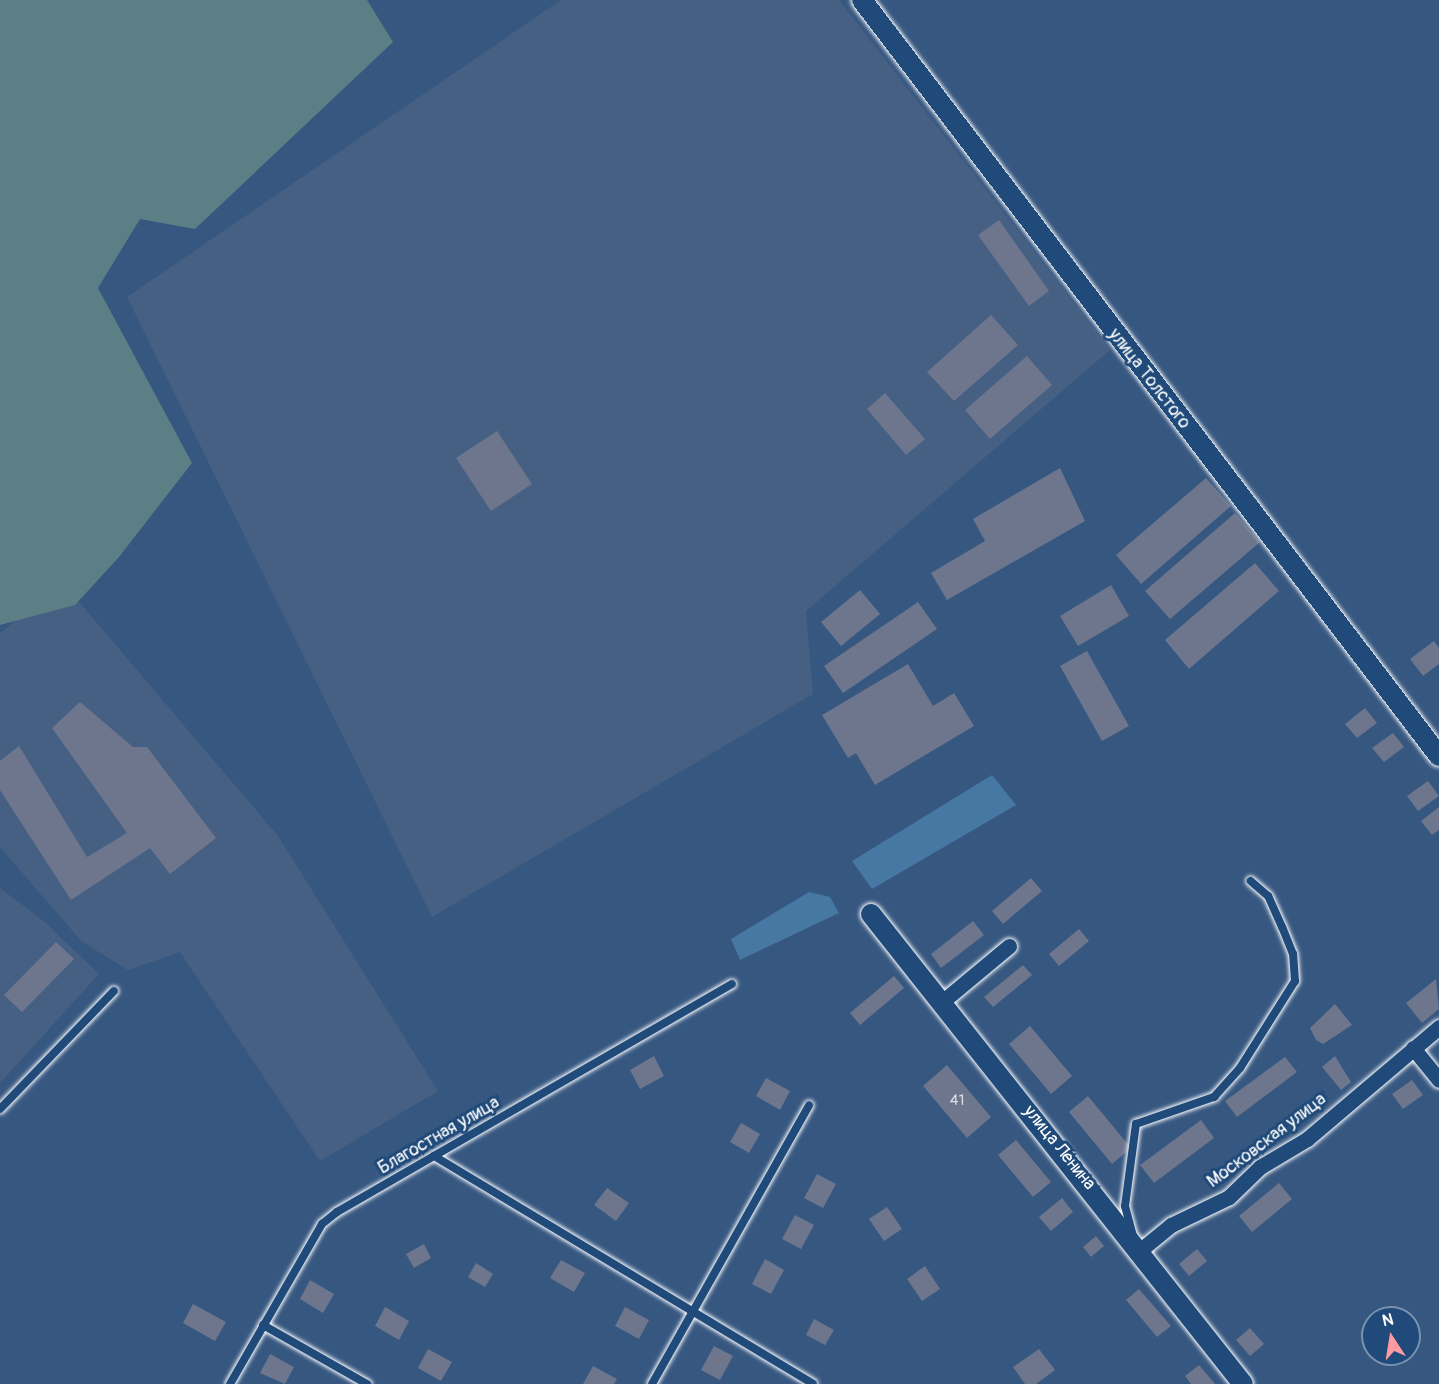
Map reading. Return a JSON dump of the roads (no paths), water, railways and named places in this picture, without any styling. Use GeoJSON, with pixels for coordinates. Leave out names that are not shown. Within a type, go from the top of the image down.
{"type":"FeatureCollection","features":[{"type":"Feature","properties":{"kind":"street","name":"улица Толстого"},"geometry":{"type":"LineString","coordinates":[[862,0],[1439,756]]}},
{"type":"Feature","properties":{"kind":"street","name":"улица Ленина"},"geometry":{"type":"LineString","coordinates":[[871,914],[943,1001],[1243,1384]]}},
{"type":"Feature","properties":{"kind":"street"},"geometry":{"type":"LineString","coordinates":[[943,1001],[1009,946]]}},
{"type":"Feature","properties":{"kind":"street","name":"Московская улица"},"geometry":{"type":"LineString","coordinates":[[1138,1251],[1171,1225],[1228,1197],[1260,1167],[1307,1139],[1439,1027]]}},
{"type":"Feature","properties":{"kind":"street"},"geometry":{"type":"LineString","coordinates":[[1413,1048],[1439,1080]]}},
{"type":"Feature","properties":{"kind":"lane"},"geometry":{"type":"LineString","coordinates":[[1138,1251],[1125,1206],[1136,1124],[1214,1097],[1240,1068],[1295,981],[1293,954],[1282,927],[1268,896],[1251,881]]}},
{"type":"Feature","properties":{"kind":"lane","name":"Благостная улица"},"geometry":{"type":"LineString","coordinates":[[230,1384],[322,1224],[434,1156],[732,984]]}},
{"type":"Feature","properties":{"kind":"lane"},"geometry":{"type":"LineString","coordinates":[[0,1109],[114,991]]}},
{"type":"Feature","properties":{"kind":"lane"},"geometry":{"type":"LineString","coordinates":[[652,1384],[809,1105]]}},
{"type":"Feature","properties":{"kind":"lane"},"geometry":{"type":"LineString","coordinates":[[434,1156],[691,1314],[813,1384]]}},
{"type":"Feature","properties":{"kind":"lane"},"geometry":{"type":"LineString","coordinates":[[263,1325],[367,1384]]}}]}
